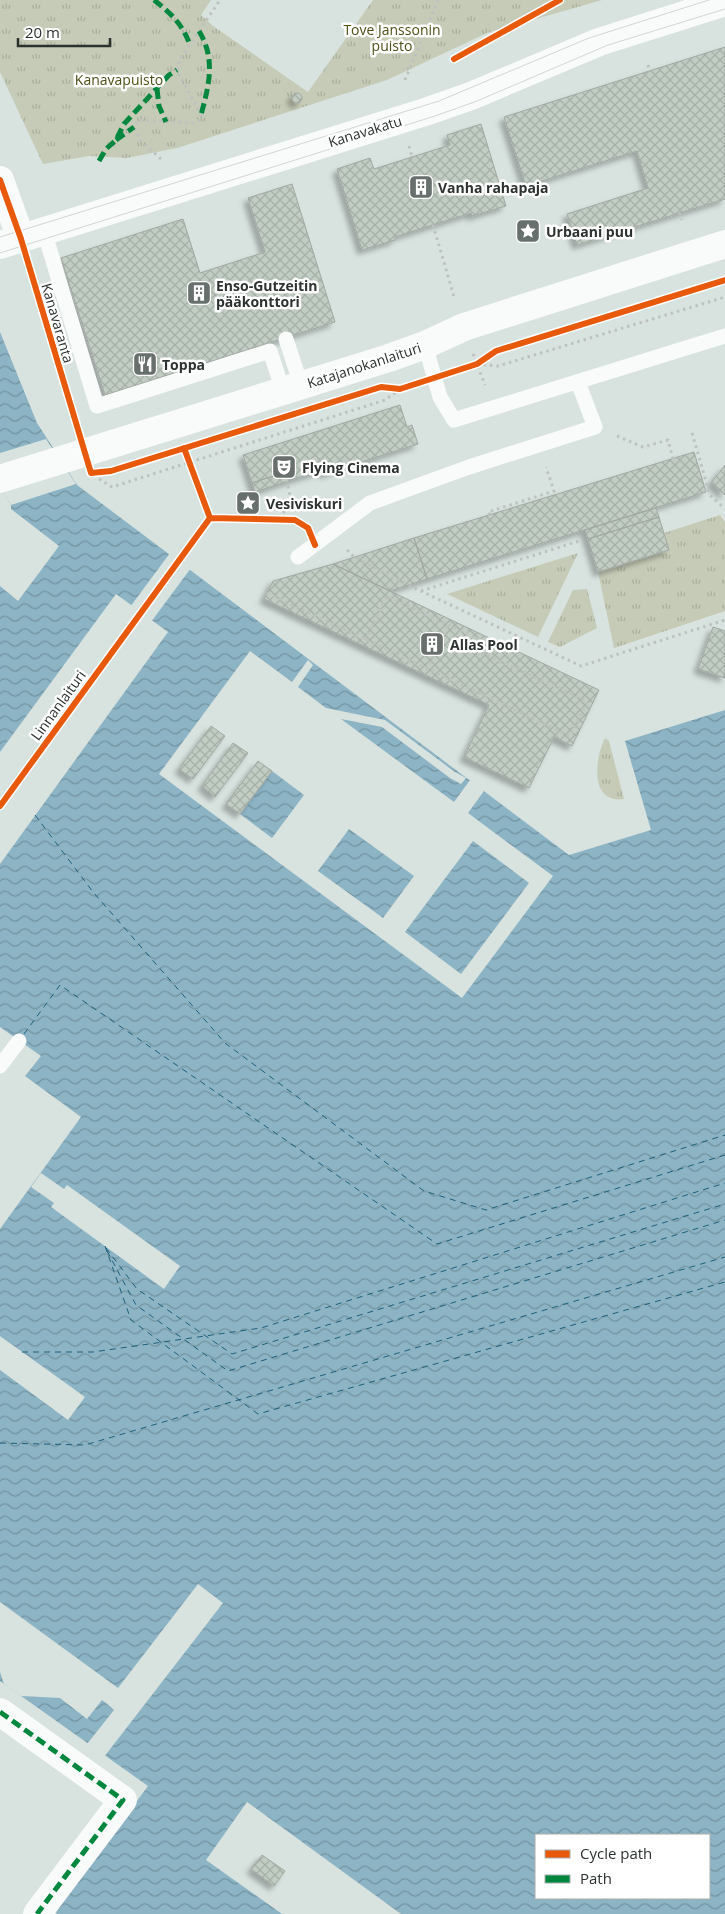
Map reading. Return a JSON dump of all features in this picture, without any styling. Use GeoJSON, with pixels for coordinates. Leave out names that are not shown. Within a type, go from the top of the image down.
{"type":"FeatureCollection","features":[{"type":"Feature","properties":{"kind":"main road","name":"Kanavakatu"},"geometry":{"type":"LineString","coordinates":[[22,238],[432,110],[599,42],[725,2]]}},
{"type":"Feature","properties":{"kind":"main road"},"geometry":{"type":"LineString","coordinates":[[0,180],[22,238]]}},
{"type":"Feature","properties":{"kind":"main road","name":"Katajanokanlaituri"},"geometry":{"type":"LineString","coordinates":[[0,480],[78,462],[292,388],[425,345],[464,327],[725,244]]}},
{"type":"Feature","properties":{"kind":"main road"},"geometry":{"type":"LineString","coordinates":[[0,1712],[123,1800],[37,1914]]}},
{"type":"Feature","properties":{"kind":"lane"},"geometry":{"type":"LineString","coordinates":[[22,238],[97,406],[270,351],[292,388]]}},
{"type":"Feature","properties":{"kind":"lane"},"geometry":{"type":"LineString","coordinates":[[425,345],[440,397],[454,420],[725,336]]}},
{"type":"Feature","properties":{"kind":"lane"},"geometry":{"type":"LineString","coordinates":[[286,339],[292,388]]}},
{"type":"Feature","properties":{"kind":"lane"},"geometry":{"type":"LineString","coordinates":[[298,557],[370,503],[595,427],[578,382]]}},
{"type":"Feature","properties":{"kind":"lane"},"geometry":{"type":"LineString","coordinates":[[0,1066],[19,1041]]}},
{"type":"Feature","properties":{"kind":"path"},"geometry":{"type":"LineString","coordinates":[[161,159],[140,140],[134,127],[139,120],[194,123],[200,120],[201,114],[177,70],[180,58],[220,0]]}},
{"type":"Feature","properties":{"kind":"path"},"geometry":{"type":"LineString","coordinates":[[405,80],[438,0]]}},
{"type":"Feature","properties":{"kind":"path"},"geometry":{"type":"LineString","coordinates":[[648,65],[650,71]]}},
{"type":"Feature","properties":{"kind":"path"},"geometry":{"type":"LineString","coordinates":[[409,146],[412,157]]}},
{"type":"Feature","properties":{"kind":"path"},"geometry":{"type":"LineString","coordinates":[[679,213],[682,220]]}},
{"type":"Feature","properties":{"kind":"path"},"geometry":{"type":"LineString","coordinates":[[433,225],[464,327],[493,408]]}},
{"type":"Feature","properties":{"kind":"path"},"geometry":{"type":"LineString","coordinates":[[477,364],[498,366],[725,297]]}},
{"type":"Feature","properties":{"kind":"path"},"geometry":{"type":"LineString","coordinates":[[78,462],[112,487],[385,400],[400,389],[477,364],[490,355]]}},
{"type":"Feature","properties":{"kind":"path"},"geometry":{"type":"LineString","coordinates":[[390,388],[400,389]]}},
{"type":"Feature","properties":{"kind":"path"},"geometry":{"type":"LineString","coordinates":[[595,427],[643,447],[668,440],[673,459]]}},
{"type":"Feature","properties":{"kind":"path"},"geometry":{"type":"LineString","coordinates":[[692,433],[710,495],[725,509]]}},
{"type":"Feature","properties":{"kind":"path"},"geometry":{"type":"LineString","coordinates":[[490,515],[488,512],[554,491],[539,445]]}},
{"type":"Feature","properties":{"kind":"path"},"geometry":{"type":"LineString","coordinates":[[187,455],[192,472]]}},
{"type":"Feature","properties":{"kind":"path"},"geometry":{"type":"LineString","coordinates":[[78,462],[104,472]]}},
{"type":"Feature","properties":{"kind":"path"},"geometry":{"type":"LineString","coordinates":[[281,519],[290,496],[287,482]]}},
{"type":"Feature","properties":{"kind":"path"},"geometry":{"type":"LineString","coordinates":[[272,519],[300,522],[308,528],[315,545]]}},
{"type":"Feature","properties":{"kind":"path"},"geometry":{"type":"LineString","coordinates":[[331,533],[354,557],[420,591],[581,666],[725,620]]}},
{"type":"Feature","properties":{"kind":"path"},"geometry":{"type":"LineString","coordinates":[[420,591],[579,541]]}},
{"type":"Feature","properties":{"kind":"path"},"geometry":{"type":"LineString","coordinates":[[267,593],[427,670],[570,736],[587,701],[480,652],[484,642],[387,596],[365,640]]}},
{"type":"Feature","properties":{"kind":"path"},"geometry":{"type":"LineString","coordinates":[[427,670],[448,624]]}},
{"type":"Feature","properties":{"kind":"green space","name":"Kanavapuisto"},"geometry":{"type":"Polygon","coordinates":[[[0,0],[211,0],[201,15],[213,26],[308,92],[373,0],[602,0],[487,33],[387,80],[177,148],[127,158],[89,156],[43,164],[0,72],[0,0]]]}},
{"type":"Feature","properties":{"kind":"green space"},"geometry":{"type":"Polygon","coordinates":[[[720,515],[725,522],[725,611],[614,648],[598,572],[669,550],[664,533],[720,515]]]}},
{"type":"Feature","properties":{"kind":"green space"},"geometry":{"type":"Polygon","coordinates":[[[578,553],[538,637],[447,594],[578,553]]]}},
{"type":"Feature","properties":{"kind":"green space"},"geometry":{"type":"Polygon","coordinates":[[[587,589],[597,628],[560,647],[548,642],[573,590],[587,589]]]}},
{"type":"Feature","properties":{"kind":"green space"},"geometry":{"type":"Polygon","coordinates":[[[605,738],[609,741],[624,799],[613,799],[605,794],[600,787],[597,767],[605,738]]]}},
{"type":"Feature","properties":{"kind":"water"},"geometry":{"type":"Polygon","coordinates":[[[0,332],[37,423],[77,485],[569,855],[651,830],[625,741],[725,710],[725,1914],[401,1914],[247,1802],[206,1860],[282,1914],[57,1914],[55,1911],[148,1786],[0,1681],[0,1229],[81,1117],[25,1076],[41,1056],[0,1027],[0,864],[168,632],[116,594],[0,752],[0,586],[18,601],[59,546],[11,509],[11,505],[0,487],[0,332]]]}},
{"type":"Feature","properties":{"kind":"pier"},"geometry":{"type":"Polygon","coordinates":[[[46,439],[76,484],[11,505],[0,487],[0,453],[46,439]]]}},
{"type":"Feature","properties":{"kind":"pier"},"geometry":{"type":"Polygon","coordinates":[[[170,553],[191,568],[151,622],[130,607],[170,553]]]}},
{"type":"Feature","properties":{"kind":"pier"},"geometry":{"type":"Polygon","coordinates":[[[250,651],[292,682],[308,660],[313,665],[298,687],[326,708],[385,720],[455,772],[466,778],[461,784],[450,778],[382,727],[341,719],[454,802],[470,780],[484,791],[468,813],[553,876],[462,998],[159,774],[250,651]],[[272,771],[240,814],[272,838],[304,795],[272,771]],[[349,829],[318,871],[383,918],[414,876],[349,829]],[[473,841],[405,932],[461,974],[529,883],[473,841]]]}},
{"type":"Feature","properties":{"kind":"pier"},"geometry":{"type":"Polygon","coordinates":[[[41,1173],[64,1189],[67,1185],[180,1266],[164,1289],[51,1207],[54,1203],[31,1187],[41,1173]]]}},
{"type":"Feature","properties":{"kind":"pier"},"geometry":{"type":"Polygon","coordinates":[[[0,1336],[85,1397],[68,1420],[0,1370],[0,1336]]]}},
{"type":"Feature","properties":{"kind":"pier"},"geometry":{"type":"Polygon","coordinates":[[[198,1584],[223,1603],[104,1757],[87,1744],[114,1710],[102,1700],[87,1719],[60,1698],[21,1696],[4,1684],[0,1672],[0,1602],[118,1688],[198,1584]]]}},
{"type":"Feature","properties":{"kind":"building"},"geometry":{"type":"Polygon","coordinates":[[[725,47],[725,199],[577,245],[567,214],[648,188],[637,151],[526,186],[504,117],[725,47]]]}},
{"type":"Feature","properties":{"kind":"building"},"geometry":{"type":"Polygon","coordinates":[[[295,93],[299,93],[302,98],[301,102],[295,103],[292,100],[292,96],[295,93]]]}},
{"type":"Feature","properties":{"kind":"building","name":"Vanha rahapaja"},"geometry":{"type":"Polygon","coordinates":[[[481,124],[506,206],[472,216],[471,213],[395,237],[395,240],[362,250],[337,169],[370,158],[374,169],[450,145],[447,135],[481,124]]]}},
{"type":"Feature","properties":{"kind":"building","name":"Enso-Gutzeitin pääkonttori"},"geometry":{"type":"Polygon","coordinates":[[[292,184],[335,322],[105,395],[61,258],[183,219],[200,273],[265,252],[248,198],[292,184]]]}},
{"type":"Feature","properties":{"kind":"building"},"geometry":{"type":"Polygon","coordinates":[[[400,405],[407,427],[412,425],[418,444],[324,474],[323,470],[294,479],[291,470],[252,483],[243,455],[400,405]]]}},
{"type":"Feature","properties":{"kind":"building"},"geometry":{"type":"Polygon","coordinates":[[[694,452],[706,492],[427,579],[414,538],[694,452]]]}},
{"type":"Feature","properties":{"kind":"building"},"geometry":{"type":"Polygon","coordinates":[[[725,465],[725,495],[711,483],[725,465]]]}},
{"type":"Feature","properties":{"kind":"building"},"geometry":{"type":"Polygon","coordinates":[[[291,470],[294,479],[255,492],[252,483],[291,470]]]}},
{"type":"Feature","properties":{"kind":"building"},"geometry":{"type":"Polygon","coordinates":[[[656,508],[659,517],[588,539],[585,530],[656,508]]]}},
{"type":"Feature","properties":{"kind":"building"},"geometry":{"type":"Polygon","coordinates":[[[659,517],[669,550],[598,572],[588,539],[659,517]]]}},
{"type":"Feature","properties":{"kind":"building"},"geometry":{"type":"Polygon","coordinates":[[[414,538],[427,579],[390,591],[333,564],[414,538]]]}},
{"type":"Feature","properties":{"kind":"building","name":"Allas Pool"},"geometry":{"type":"Polygon","coordinates":[[[333,564],[599,690],[572,746],[554,737],[529,788],[464,757],[489,705],[264,599],[273,581],[333,564]]]}},
{"type":"Feature","properties":{"kind":"building"},"geometry":{"type":"Polygon","coordinates":[[[713,627],[725,631],[725,678],[698,669],[713,627]]]}},
{"type":"Feature","properties":{"kind":"building"},"geometry":{"type":"Polygon","coordinates":[[[211,726],[225,736],[193,779],[179,769],[211,726]]]}},
{"type":"Feature","properties":{"kind":"building"},"geometry":{"type":"Polygon","coordinates":[[[233,743],[248,753],[215,797],[202,786],[233,743]]]}},
{"type":"Feature","properties":{"kind":"building"},"geometry":{"type":"Polygon","coordinates":[[[258,761],[272,771],[240,814],[226,804],[258,761]]]}},
{"type":"Feature","properties":{"kind":"building"},"geometry":{"type":"Polygon","coordinates":[[[262,1855],[285,1871],[274,1886],[251,1869],[262,1855]]]}},
{"type":"Feature","properties":{"kind":"ferry route"},"geometry":{"type":"LineString","coordinates":[[35,815],[93,892],[225,1043],[424,1191],[486,1210],[725,1135]]}},
{"type":"Feature","properties":{"kind":"ferry route"},"geometry":{"type":"LineString","coordinates":[[24,1034],[60,985],[437,1244],[725,1155]]}},
{"type":"Feature","properties":{"kind":"ferry route"},"geometry":{"type":"LineString","coordinates":[[22,1352],[93,1352],[261,1328],[725,1183]]}},
{"type":"Feature","properties":{"kind":"ferry route"},"geometry":{"type":"LineString","coordinates":[[106,1248],[137,1289],[232,1354],[725,1204]]}},
{"type":"Feature","properties":{"kind":"ferry route"},"geometry":{"type":"LineString","coordinates":[[107,1251],[136,1305],[228,1371],[725,1220]]}},
{"type":"Feature","properties":{"kind":"ferry route"},"geometry":{"type":"LineString","coordinates":[[105,1246],[131,1320],[258,1414],[725,1282]]}},
{"type":"Feature","properties":{"kind":"ferry route"},"geometry":{"type":"LineString","coordinates":[[0,1443],[85,1445],[725,1257]]}},
{"type":"Feature","properties":{"kind":"tram line"},"geometry":{"type":"LineString","coordinates":[[0,237],[439,101],[589,38],[709,0]]}},
{"type":"Feature","properties":{"kind":"tram line"},"geometry":{"type":"LineString","coordinates":[[0,253],[435,116],[477,101],[608,45],[725,9]]}},
{"type":"Feature","properties":{"kind":"marked path"},"geometry":{"type":"LineString","coordinates":[[154,0],[176,20],[184,31],[190,45]]}},
{"type":"Feature","properties":{"kind":"marked path"},"geometry":{"type":"LineString","coordinates":[[199,31],[208,52],[209,62],[208,83],[201,115]]}},
{"type":"Feature","properties":{"kind":"marked path"},"geometry":{"type":"LineString","coordinates":[[99,161],[106,149],[116,140],[124,124],[169,75],[177,70]]}},
{"type":"Feature","properties":{"kind":"marked path"},"geometry":{"type":"LineString","coordinates":[[157,89],[159,106],[166,122]]}},
{"type":"Feature","properties":{"kind":"marked path"},"geometry":{"type":"LineString","coordinates":[[116,140],[134,127]]}},
{"type":"Feature","properties":{"kind":"marked path"},"geometry":{"type":"LineString","coordinates":[[0,1712],[123,1800],[37,1914]]}},
{"type":"Feature","properties":{"kind":"cycle path"},"geometry":{"type":"LineString","coordinates":[[454,59],[560,0]]}},
{"type":"Feature","properties":{"kind":"cycle path","name":"Kanavaranta"},"geometry":{"type":"LineString","coordinates":[[0,180],[21,239],[91,473],[111,471],[381,387],[400,389],[477,364],[496,351],[725,280]]}},
{"type":"Feature","properties":{"kind":"cycle path"},"geometry":{"type":"LineString","coordinates":[[184,448],[210,518]]}},
{"type":"Feature","properties":{"kind":"cycle path"},"geometry":{"type":"LineString","coordinates":[[210,518],[295,520],[308,528],[315,545]]}},
{"type":"Feature","properties":{"kind":"cycle path","name":"Linnanlaituri"},"geometry":{"type":"LineString","coordinates":[[0,806],[210,518]]}},
{"type":"Feature","properties":{"kind":"place","name":"Vanha rahapaja"},"geometry":{"type":"Point","coordinates":[421,187]}},
{"type":"Feature","properties":{"kind":"place","name":"Urbaani puu"},"geometry":{"type":"Point","coordinates":[528,231]}},
{"type":"Feature","properties":{"kind":"place","name":"Enso-Gutzeitin pääkonttori"},"geometry":{"type":"Point","coordinates":[199,293]}},
{"type":"Feature","properties":{"kind":"place","name":"Toppa"},"geometry":{"type":"Point","coordinates":[145,364]}},
{"type":"Feature","properties":{"kind":"place","name":"Flying Cinema"},"geometry":{"type":"Point","coordinates":[284,467]}},
{"type":"Feature","properties":{"kind":"place","name":"Vesiviskuri"},"geometry":{"type":"Point","coordinates":[248,503]}},
{"type":"Feature","properties":{"kind":"place","name":"Allas Pool"},"geometry":{"type":"Point","coordinates":[432,644]}},
{"type":"Feature","properties":{"kind":"park label","name":"Tove Janssonin puisto"},"geometry":{"type":"Point","coordinates":[392,38]}}]}
